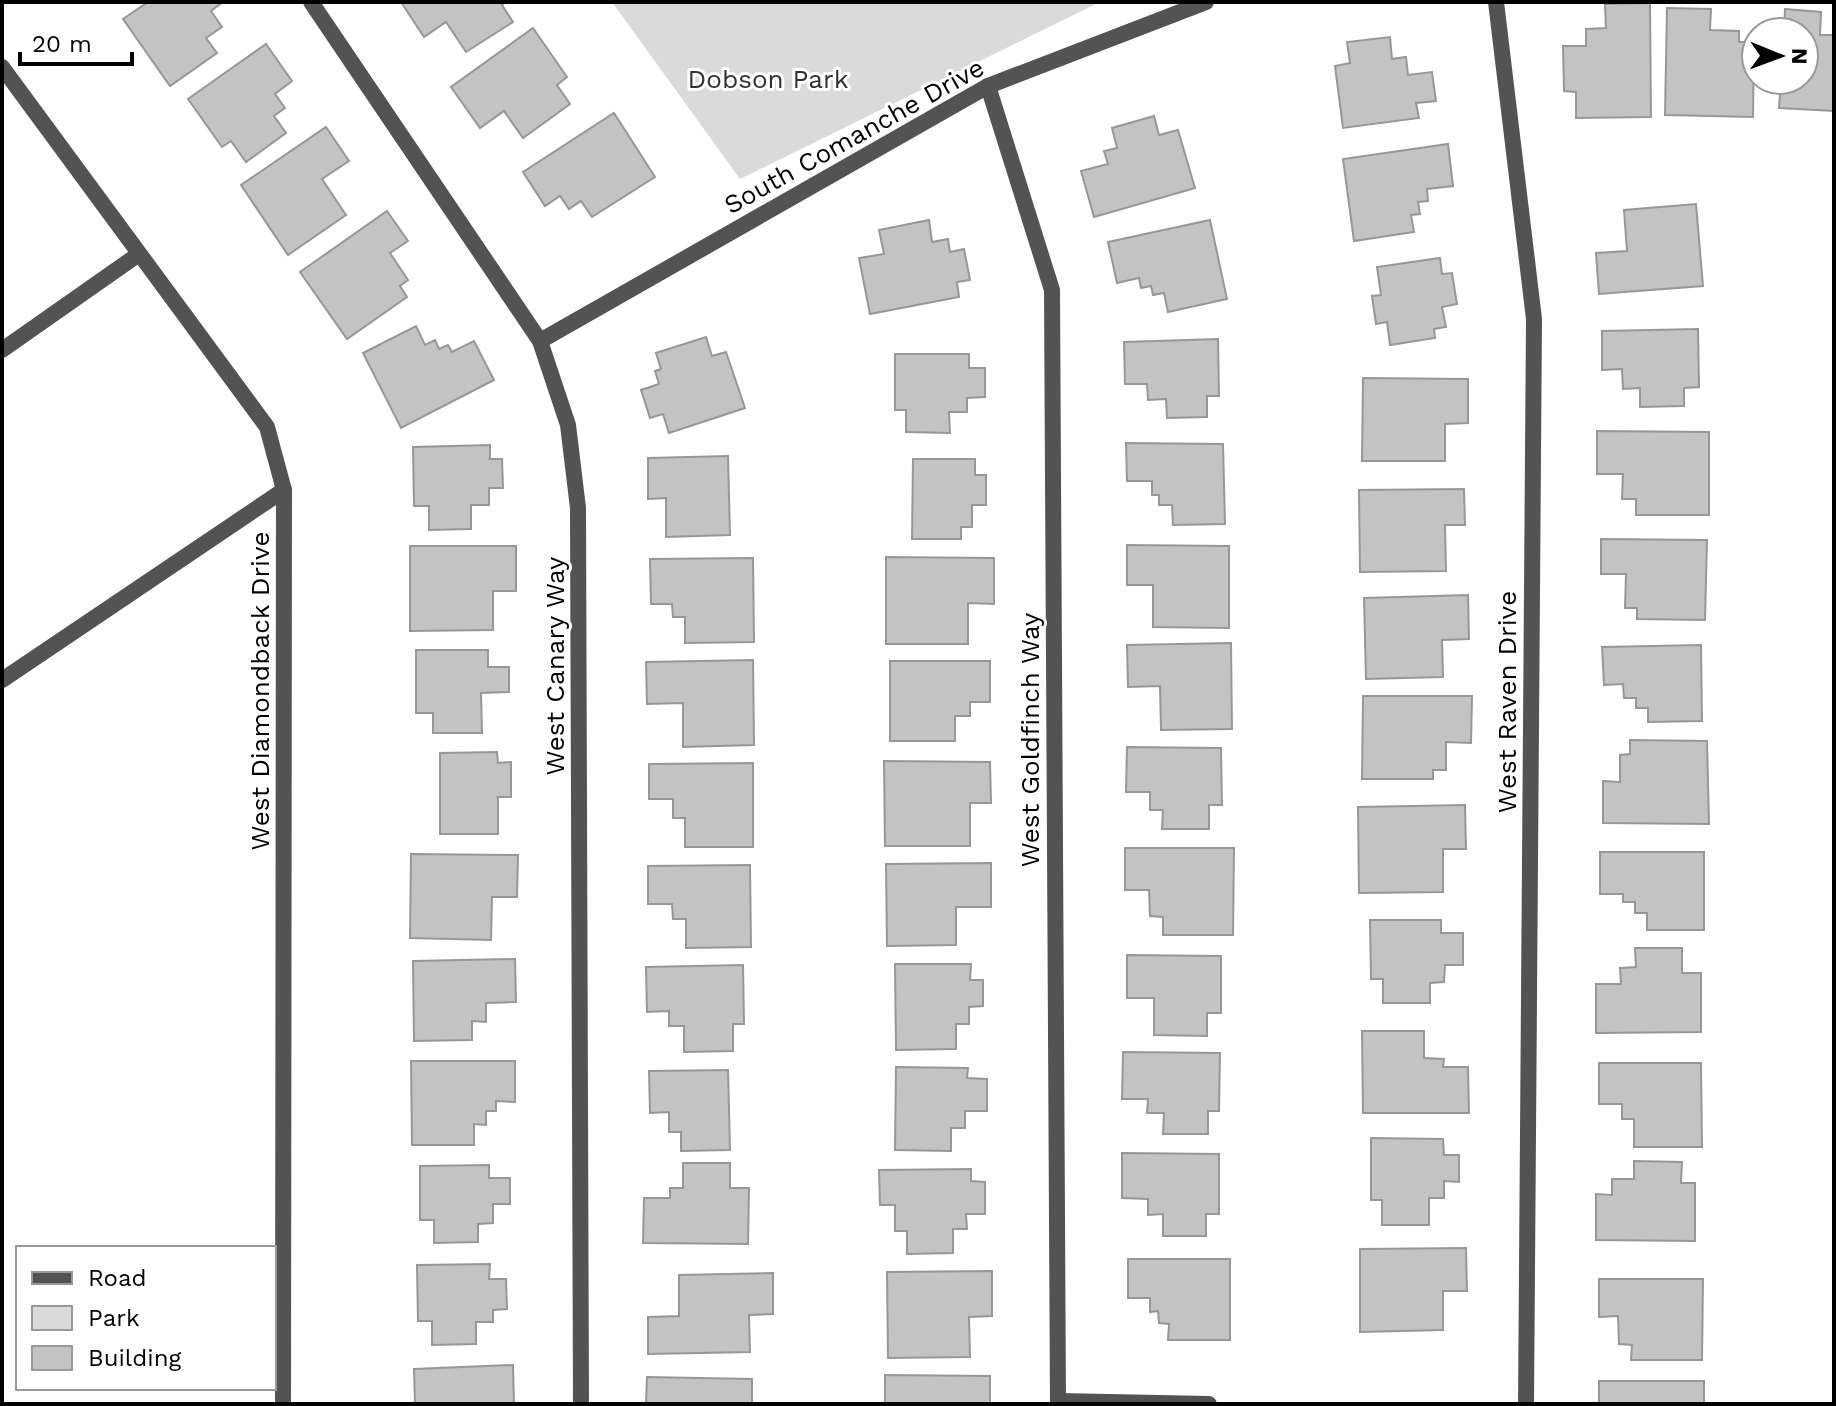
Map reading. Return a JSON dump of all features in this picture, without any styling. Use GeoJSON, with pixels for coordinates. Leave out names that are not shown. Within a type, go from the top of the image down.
{"type":"FeatureCollection","features":[{"type":"Feature","properties":{"kind":"street","name":"West Canary Way"},"geometry":{"type":"LineString","coordinates":[[311,2],[540,341],[568,425],[578,508],[581,1404]]}},
{"type":"Feature","properties":{"kind":"street","name":"South Comanche Drive"},"geometry":{"type":"LineString","coordinates":[[540,341],[988,86],[1206,2]]}},
{"type":"Feature","properties":{"kind":"street","name":"West Raven Drive"},"geometry":{"type":"LineString","coordinates":[[1496,2],[1534,319],[1526,1404]]}},
{"type":"Feature","properties":{"kind":"street","name":"West Diamondback Drive"},"geometry":{"type":"LineString","coordinates":[[2,67],[267,427],[284,490],[283,1404]]}},
{"type":"Feature","properties":{"kind":"street","name":"West Goldfinch Way"},"geometry":{"type":"LineString","coordinates":[[988,86],[1052,290],[1058,1403]]}},
{"type":"Feature","properties":{"kind":"street"},"geometry":{"type":"LineString","coordinates":[[2,350],[139,254]]}},
{"type":"Feature","properties":{"kind":"street"},"geometry":{"type":"LineString","coordinates":[[2,680],[284,490]]}},
{"type":"Feature","properties":{"kind":"street"},"geometry":{"type":"LineString","coordinates":[[1058,1403],[1209,1404]]}},
{"type":"Feature","properties":{"kind":"green space","name":"Dobson Park"},"geometry":{"type":"Polygon","coordinates":[[[612,2],[1100,2],[740,179],[612,2]]]}},
{"type":"Feature","properties":{"kind":"building"},"geometry":{"type":"Polygon","coordinates":[[[148,2],[223,2],[211,11],[222,27],[206,38],[217,53],[170,86],[123,19],[148,2]]]}},
{"type":"Feature","properties":{"kind":"building"},"geometry":{"type":"Polygon","coordinates":[[[401,2],[506,2],[502,5],[513,22],[466,52],[446,22],[424,37],[401,2]]]}},
{"type":"Feature","properties":{"kind":"building"},"geometry":{"type":"Polygon","coordinates":[[[1650,3],[1651,117],[1576,118],[1576,92],[1564,91],[1563,46],[1586,46],[1586,29],[1606,28],[1605,4],[1650,3]]]}},
{"type":"Feature","properties":{"kind":"building"},"geometry":{"type":"Polygon","coordinates":[[[1667,8],[1711,9],[1710,30],[1739,31],[1740,96],[1753,96],[1753,117],[1665,115],[1667,8]]]}},
{"type":"Feature","properties":{"kind":"building"},"geometry":{"type":"Polygon","coordinates":[[[1785,9],[1821,12],[1820,35],[1820,16],[1785,16],[1785,9]]]}},
{"type":"Feature","properties":{"kind":"building"},"geometry":{"type":"Polygon","coordinates":[[[533,28],[567,77],[557,85],[570,104],[523,138],[504,111],[480,128],[451,87],[533,28]]]}},
{"type":"Feature","properties":{"kind":"building"},"geometry":{"type":"Polygon","coordinates":[[[1820,35],[1834,35],[1834,111],[1779,108],[1780,96],[1820,96],[1820,35]]]}},
{"type":"Feature","properties":{"kind":"building"},"geometry":{"type":"Polygon","coordinates":[[[1390,37],[1392,59],[1406,57],[1408,75],[1432,72],[1436,101],[1416,103],[1419,118],[1343,128],[1335,66],[1350,63],[1347,42],[1390,37]]]}},
{"type":"Feature","properties":{"kind":"building"},"geometry":{"type":"Polygon","coordinates":[[[266,44],[292,81],[275,94],[285,108],[274,116],[286,133],[246,162],[231,141],[222,147],[188,99],[266,44]]]}},
{"type":"Feature","properties":{"kind":"building"},"geometry":{"type":"Polygon","coordinates":[[[614,113],[655,177],[592,217],[581,201],[569,209],[560,196],[545,206],[523,172],[614,113]]]}},
{"type":"Feature","properties":{"kind":"building"},"geometry":{"type":"Polygon","coordinates":[[[1154,116],[1159,135],[1178,130],[1195,188],[1094,217],[1081,171],[1108,164],[1104,151],[1117,148],[1112,128],[1154,116]]]}},
{"type":"Feature","properties":{"kind":"building"},"geometry":{"type":"Polygon","coordinates":[[[326,127],[349,161],[322,179],[346,215],[288,255],[241,185],[326,127]]]}},
{"type":"Feature","properties":{"kind":"building"},"geometry":{"type":"Polygon","coordinates":[[[1448,144],[1453,186],[1427,189],[1428,201],[1418,202],[1420,214],[1411,215],[1414,232],[1354,241],[1343,159],[1448,144]]]}},
{"type":"Feature","properties":{"kind":"building"},"geometry":{"type":"Polygon","coordinates":[[[1696,204],[1703,286],[1599,294],[1596,253],[1627,251],[1624,210],[1696,204]]]}},
{"type":"Feature","properties":{"kind":"building"},"geometry":{"type":"Polygon","coordinates":[[[387,211],[408,241],[390,253],[408,280],[400,286],[407,297],[347,339],[300,272],[387,211]]]}},
{"type":"Feature","properties":{"kind":"building"},"geometry":{"type":"Polygon","coordinates":[[[929,220],[932,242],[948,239],[950,252],[964,249],[970,280],[957,282],[959,297],[870,314],[859,258],[884,254],[879,230],[929,220]]]}},
{"type":"Feature","properties":{"kind":"building"},"geometry":{"type":"Polygon","coordinates":[[[1210,220],[1227,299],[1168,312],[1164,293],[1153,295],[1151,286],[1141,288],[1139,278],[1117,283],[1108,242],[1210,220]]]}},
{"type":"Feature","properties":{"kind":"building"},"geometry":{"type":"Polygon","coordinates":[[[1440,258],[1442,274],[1452,273],[1457,304],[1442,307],[1446,327],[1434,329],[1435,338],[1390,345],[1387,322],[1376,324],[1372,296],[1381,295],[1377,267],[1440,258]]]}},
{"type":"Feature","properties":{"kind":"building"},"geometry":{"type":"Polygon","coordinates":[[[416,326],[425,345],[435,340],[439,349],[448,345],[452,352],[474,341],[494,380],[401,428],[363,353],[416,326]]]}},
{"type":"Feature","properties":{"kind":"building"},"geometry":{"type":"Polygon","coordinates":[[[1698,329],[1699,387],[1684,388],[1684,406],[1640,407],[1640,388],[1623,389],[1622,369],[1602,370],[1602,331],[1698,329]]]}},
{"type":"Feature","properties":{"kind":"building"},"geometry":{"type":"Polygon","coordinates":[[[706,337],[712,356],[726,352],[745,408],[669,433],[663,414],[650,418],[641,390],[659,384],[655,371],[661,369],[656,353],[706,337]]]}},
{"type":"Feature","properties":{"kind":"building"},"geometry":{"type":"Polygon","coordinates":[[[1218,339],[1219,396],[1207,396],[1207,417],[1167,418],[1166,399],[1148,400],[1147,384],[1125,384],[1124,342],[1218,339]]]}},
{"type":"Feature","properties":{"kind":"building"},"geometry":{"type":"Polygon","coordinates":[[[895,354],[969,354],[969,368],[985,368],[985,397],[967,398],[967,412],[949,412],[950,433],[906,432],[906,410],[895,410],[895,354]]]}},
{"type":"Feature","properties":{"kind":"building"},"geometry":{"type":"Polygon","coordinates":[[[1363,378],[1468,379],[1468,423],[1445,424],[1445,461],[1362,461],[1363,378]]]}},
{"type":"Feature","properties":{"kind":"building"},"geometry":{"type":"Polygon","coordinates":[[[1597,431],[1709,432],[1709,515],[1636,515],[1636,499],[1622,499],[1623,474],[1597,474],[1597,431]]]}},
{"type":"Feature","properties":{"kind":"building"},"geometry":{"type":"Polygon","coordinates":[[[1126,443],[1223,444],[1225,524],[1173,525],[1172,505],[1159,505],[1159,495],[1152,495],[1152,481],[1127,481],[1126,443]]]}},
{"type":"Feature","properties":{"kind":"building"},"geometry":{"type":"Polygon","coordinates":[[[490,445],[490,459],[502,459],[503,488],[489,488],[489,505],[471,505],[471,529],[429,530],[429,506],[414,506],[413,447],[490,445]]]}},
{"type":"Feature","properties":{"kind":"building"},"geometry":{"type":"Polygon","coordinates":[[[728,456],[730,535],[666,537],[666,498],[648,499],[648,458],[728,456]]]}},
{"type":"Feature","properties":{"kind":"building"},"geometry":{"type":"Polygon","coordinates":[[[913,459],[975,459],[975,475],[986,475],[986,505],[972,505],[972,527],[961,527],[961,539],[912,539],[913,459]]]}},
{"type":"Feature","properties":{"kind":"building"},"geometry":{"type":"Polygon","coordinates":[[[1464,489],[1465,525],[1445,525],[1446,571],[1360,572],[1359,490],[1464,489]]]}},
{"type":"Feature","properties":{"kind":"building"},"geometry":{"type":"Polygon","coordinates":[[[1601,539],[1707,540],[1705,620],[1637,619],[1637,608],[1625,608],[1626,574],[1601,574],[1601,539]]]}},
{"type":"Feature","properties":{"kind":"building"},"geometry":{"type":"Polygon","coordinates":[[[1127,545],[1229,546],[1229,628],[1153,627],[1153,585],[1127,585],[1127,545]]]}},
{"type":"Feature","properties":{"kind":"building"},"geometry":{"type":"Polygon","coordinates":[[[410,546],[516,546],[516,591],[493,591],[493,630],[410,631],[410,546]]]}},
{"type":"Feature","properties":{"kind":"building"},"geometry":{"type":"Polygon","coordinates":[[[886,557],[994,558],[994,604],[968,603],[968,644],[886,644],[886,557]]]}},
{"type":"Feature","properties":{"kind":"building"},"geometry":{"type":"Polygon","coordinates":[[[753,558],[754,642],[685,643],[685,617],[673,617],[672,604],[651,604],[650,559],[753,558]]]}},
{"type":"Feature","properties":{"kind":"building"},"geometry":{"type":"Polygon","coordinates":[[[1468,595],[1469,639],[1442,640],[1443,677],[1366,679],[1364,598],[1468,595]]]}},
{"type":"Feature","properties":{"kind":"building"},"geometry":{"type":"Polygon","coordinates":[[[1231,643],[1232,729],[1161,730],[1160,686],[1128,687],[1127,645],[1231,643]]]}},
{"type":"Feature","properties":{"kind":"building"},"geometry":{"type":"Polygon","coordinates":[[[1701,645],[1702,721],[1648,722],[1648,708],[1636,708],[1636,698],[1624,698],[1623,684],[1604,685],[1602,647],[1701,645]]]}},
{"type":"Feature","properties":{"kind":"building"},"geometry":{"type":"Polygon","coordinates":[[[416,650],[488,650],[488,667],[509,667],[509,692],[481,693],[482,733],[433,733],[433,713],[416,713],[416,650]]]}},
{"type":"Feature","properties":{"kind":"building"},"geometry":{"type":"Polygon","coordinates":[[[753,660],[754,745],[683,747],[683,703],[647,704],[646,662],[753,660]]]}},
{"type":"Feature","properties":{"kind":"building"},"geometry":{"type":"Polygon","coordinates":[[[890,661],[990,661],[990,702],[970,702],[970,716],[955,716],[955,741],[890,741],[890,661]]]}},
{"type":"Feature","properties":{"kind":"building"},"geometry":{"type":"Polygon","coordinates":[[[1363,696],[1472,696],[1471,743],[1446,742],[1446,770],[1433,770],[1433,779],[1362,779],[1363,696]]]}},
{"type":"Feature","properties":{"kind":"building"},"geometry":{"type":"Polygon","coordinates":[[[1630,740],[1707,741],[1709,824],[1603,823],[1603,781],[1620,782],[1620,755],[1630,754],[1630,740]]]}},
{"type":"Feature","properties":{"kind":"building"},"geometry":{"type":"Polygon","coordinates":[[[1127,747],[1221,748],[1222,805],[1209,805],[1209,829],[1162,829],[1163,810],[1150,810],[1150,792],[1126,792],[1127,747]]]}},
{"type":"Feature","properties":{"kind":"building"},"geometry":{"type":"Polygon","coordinates":[[[497,752],[498,763],[511,762],[511,797],[498,797],[498,834],[440,834],[440,753],[497,752]]]}},
{"type":"Feature","properties":{"kind":"building"},"geometry":{"type":"Polygon","coordinates":[[[884,761],[990,762],[991,803],[970,803],[970,846],[885,846],[884,761]]]}},
{"type":"Feature","properties":{"kind":"building"},"geometry":{"type":"Polygon","coordinates":[[[753,763],[753,847],[685,847],[685,818],[673,818],[673,799],[649,799],[649,764],[753,763]]]}},
{"type":"Feature","properties":{"kind":"building"},"geometry":{"type":"Polygon","coordinates":[[[1465,805],[1466,849],[1443,849],[1443,892],[1359,893],[1358,807],[1465,805]]]}},
{"type":"Feature","properties":{"kind":"building"},"geometry":{"type":"Polygon","coordinates":[[[1125,848],[1234,848],[1233,935],[1163,935],[1163,917],[1150,916],[1149,890],[1125,890],[1125,848]]]}},
{"type":"Feature","properties":{"kind":"building"},"geometry":{"type":"Polygon","coordinates":[[[1600,852],[1704,852],[1704,930],[1647,930],[1647,913],[1635,913],[1635,902],[1623,902],[1623,894],[1600,894],[1600,852]]]}},
{"type":"Feature","properties":{"kind":"building"},"geometry":{"type":"Polygon","coordinates":[[[411,854],[518,855],[517,897],[492,897],[491,940],[410,938],[411,854]]]}},
{"type":"Feature","properties":{"kind":"building"},"geometry":{"type":"Polygon","coordinates":[[[991,863],[991,907],[956,907],[956,945],[887,946],[886,864],[991,863]]]}},
{"type":"Feature","properties":{"kind":"building"},"geometry":{"type":"Polygon","coordinates":[[[750,865],[751,947],[686,948],[686,919],[673,919],[672,904],[648,904],[648,866],[750,865]]]}},
{"type":"Feature","properties":{"kind":"building"},"geometry":{"type":"Polygon","coordinates":[[[1370,920],[1441,920],[1441,933],[1463,933],[1463,965],[1445,965],[1444,982],[1430,983],[1430,1003],[1383,1003],[1383,979],[1371,979],[1370,920]]]}},
{"type":"Feature","properties":{"kind":"building"},"geometry":{"type":"Polygon","coordinates":[[[1635,948],[1682,948],[1682,973],[1701,973],[1701,1032],[1596,1033],[1596,984],[1621,984],[1620,968],[1636,967],[1635,948]]]}},
{"type":"Feature","properties":{"kind":"building"},"geometry":{"type":"Polygon","coordinates":[[[1127,955],[1221,956],[1221,1013],[1207,1013],[1207,1036],[1154,1035],[1154,998],[1127,998],[1127,955]]]}},
{"type":"Feature","properties":{"kind":"building"},"geometry":{"type":"Polygon","coordinates":[[[515,959],[516,1002],[486,1003],[486,1022],[472,1021],[472,1040],[414,1041],[413,961],[515,959]]]}},
{"type":"Feature","properties":{"kind":"building"},"geometry":{"type":"Polygon","coordinates":[[[895,964],[971,964],[970,980],[983,980],[983,1006],[969,1007],[969,1024],[956,1024],[956,1049],[896,1050],[895,964]]]}},
{"type":"Feature","properties":{"kind":"building"},"geometry":{"type":"Polygon","coordinates":[[[743,965],[744,1024],[733,1024],[733,1051],[684,1052],[684,1026],[669,1026],[669,1011],[647,1012],[646,967],[743,965]]]}},
{"type":"Feature","properties":{"kind":"building"},"geometry":{"type":"Polygon","coordinates":[[[1362,1031],[1424,1031],[1424,1058],[1444,1059],[1443,1067],[1468,1067],[1469,1113],[1363,1113],[1362,1031]]]}},
{"type":"Feature","properties":{"kind":"building"},"geometry":{"type":"Polygon","coordinates":[[[1123,1052],[1220,1053],[1219,1111],[1208,1111],[1208,1134],[1163,1134],[1164,1113],[1147,1113],[1148,1099],[1122,1099],[1123,1052]]]}},
{"type":"Feature","properties":{"kind":"building"},"geometry":{"type":"Polygon","coordinates":[[[411,1061],[515,1061],[515,1102],[496,1101],[496,1111],[486,1111],[486,1125],[474,1124],[474,1145],[412,1145],[411,1061]]]}},
{"type":"Feature","properties":{"kind":"building"},"geometry":{"type":"Polygon","coordinates":[[[1599,1063],[1701,1063],[1702,1147],[1634,1147],[1634,1119],[1622,1119],[1622,1104],[1599,1104],[1599,1063]]]}},
{"type":"Feature","properties":{"kind":"building"},"geometry":{"type":"Polygon","coordinates":[[[896,1067],[968,1068],[967,1078],[987,1079],[987,1111],[965,1111],[965,1128],[951,1128],[951,1151],[895,1150],[896,1067]]]}},
{"type":"Feature","properties":{"kind":"building"},"geometry":{"type":"Polygon","coordinates":[[[728,1070],[730,1150],[681,1151],[681,1132],[669,1132],[669,1112],[650,1113],[649,1071],[728,1070]]]}},
{"type":"Feature","properties":{"kind":"building"},"geometry":{"type":"Polygon","coordinates":[[[1371,1138],[1443,1139],[1444,1155],[1459,1155],[1459,1182],[1444,1181],[1444,1198],[1429,1198],[1429,1225],[1382,1225],[1382,1200],[1371,1200],[1371,1138]]]}},
{"type":"Feature","properties":{"kind":"building"},"geometry":{"type":"Polygon","coordinates":[[[1122,1153],[1219,1154],[1219,1214],[1206,1214],[1206,1236],[1163,1236],[1163,1214],[1148,1215],[1148,1199],[1122,1198],[1122,1153]]]}},
{"type":"Feature","properties":{"kind":"building"},"geometry":{"type":"Polygon","coordinates":[[[1634,1161],[1682,1162],[1681,1183],[1695,1183],[1695,1241],[1596,1240],[1596,1194],[1612,1195],[1612,1179],[1634,1179],[1634,1161]]]}},
{"type":"Feature","properties":{"kind":"building"},"geometry":{"type":"Polygon","coordinates":[[[683,1163],[730,1163],[730,1188],[749,1188],[748,1244],[643,1243],[644,1198],[670,1198],[670,1188],[683,1188],[683,1163]]]}},
{"type":"Feature","properties":{"kind":"building"},"geometry":{"type":"Polygon","coordinates":[[[489,1165],[489,1178],[510,1178],[510,1204],[493,1204],[493,1223],[478,1224],[478,1242],[434,1243],[434,1220],[420,1220],[420,1166],[489,1165]]]}},
{"type":"Feature","properties":{"kind":"building"},"geometry":{"type":"Polygon","coordinates":[[[971,1169],[971,1181],[985,1182],[985,1214],[966,1214],[967,1229],[953,1229],[953,1253],[907,1254],[907,1231],[895,1231],[895,1205],[880,1205],[879,1170],[971,1169]]]}},
{"type":"Feature","properties":{"kind":"building"},"geometry":{"type":"Polygon","coordinates":[[[1466,1248],[1467,1291],[1443,1291],[1443,1330],[1360,1332],[1360,1249],[1466,1248]]]}},
{"type":"Feature","properties":{"kind":"building"},"geometry":{"type":"Polygon","coordinates":[[[1128,1259],[1230,1259],[1230,1340],[1168,1340],[1169,1324],[1159,1323],[1158,1311],[1150,1312],[1150,1298],[1128,1298],[1128,1259]]]}},
{"type":"Feature","properties":{"kind":"building"},"geometry":{"type":"Polygon","coordinates":[[[490,1264],[489,1279],[506,1279],[507,1309],[493,1310],[493,1322],[476,1322],[476,1344],[432,1345],[432,1321],[418,1321],[417,1265],[490,1264]]]}},
{"type":"Feature","properties":{"kind":"building"},"geometry":{"type":"Polygon","coordinates":[[[992,1271],[992,1316],[969,1317],[970,1357],[888,1358],[887,1272],[992,1271]]]}},
{"type":"Feature","properties":{"kind":"building"},"geometry":{"type":"Polygon","coordinates":[[[773,1273],[773,1314],[749,1315],[750,1352],[648,1354],[648,1317],[679,1316],[679,1275],[773,1273]]]}},
{"type":"Feature","properties":{"kind":"building"},"geometry":{"type":"Polygon","coordinates":[[[1599,1279],[1703,1279],[1702,1360],[1631,1360],[1632,1345],[1619,1344],[1618,1316],[1599,1317],[1599,1279]]]}},
{"type":"Feature","properties":{"kind":"building"},"geometry":{"type":"Polygon","coordinates":[[[513,1365],[514,1404],[415,1404],[414,1369],[513,1365]]]}},
{"type":"Feature","properties":{"kind":"building"},"geometry":{"type":"Polygon","coordinates":[[[885,1375],[990,1376],[990,1404],[885,1404],[885,1375]]]}},
{"type":"Feature","properties":{"kind":"building"},"geometry":{"type":"Polygon","coordinates":[[[647,1377],[752,1379],[752,1404],[646,1404],[647,1377]]]}},
{"type":"Feature","properties":{"kind":"building"},"geometry":{"type":"Polygon","coordinates":[[[1599,1381],[1704,1381],[1704,1404],[1599,1404],[1599,1381]]]}}]}
